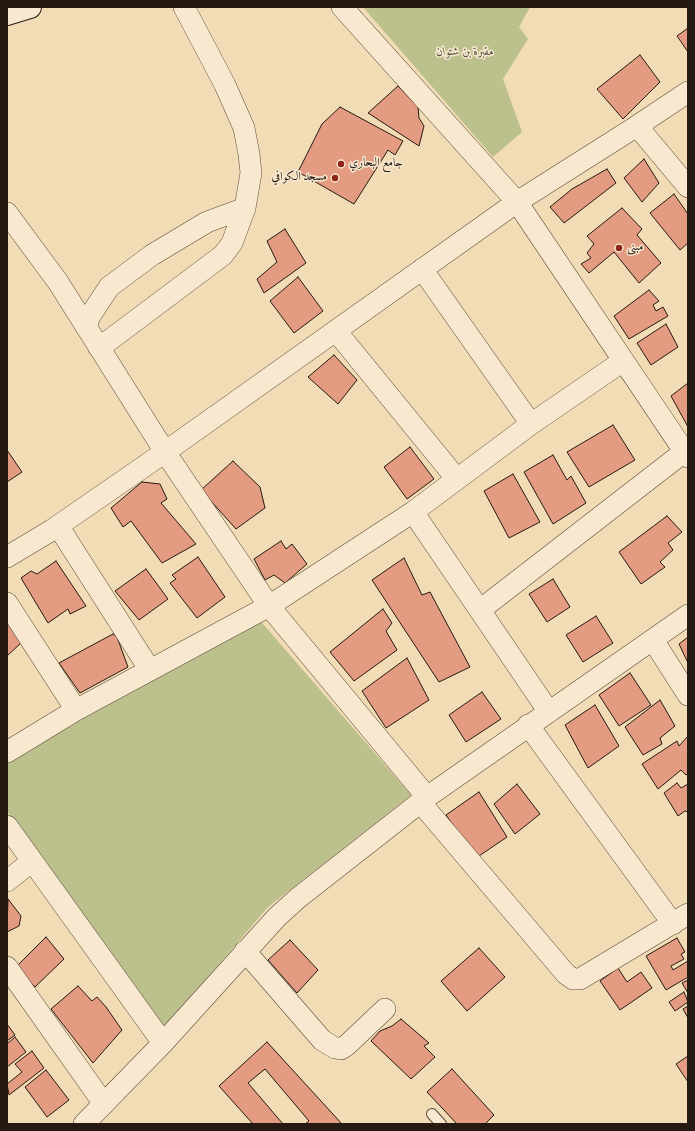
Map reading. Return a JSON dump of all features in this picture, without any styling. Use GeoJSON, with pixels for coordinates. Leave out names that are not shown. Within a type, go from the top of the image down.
{"type":"FeatureCollection","features":[{"type":"Feature","properties":{"kind":"main road"},"geometry":{"type":"LineString","coordinates":[[7,14],[30,7]]}},
{"type":"Feature","properties":{"kind":"street"},"geometry":{"type":"LineString","coordinates":[[99,348],[223,255],[232,243],[245,208],[251,173],[244,128],[184,7]]}},
{"type":"Feature","properties":{"kind":"street"},"geometry":{"type":"LineString","coordinates":[[342,7],[517,202],[686,455],[480,610]]}},
{"type":"Feature","properties":{"kind":"street"},"geometry":{"type":"LineString","coordinates":[[7,557],[58,526],[165,452],[517,202],[688,92]]}},
{"type":"Feature","properties":{"kind":"street"},"geometry":{"type":"LineString","coordinates":[[637,126],[688,187]]}},
{"type":"Feature","properties":{"kind":"street"},"geometry":{"type":"LineString","coordinates":[[86,327],[90,316],[109,287],[152,255],[207,222],[245,208]]}},
{"type":"Feature","properties":{"kind":"street"},"geometry":{"type":"LineString","coordinates":[[7,213],[58,282],[165,452],[269,606],[424,800],[569,977],[580,979],[680,919],[528,725]]}},
{"type":"Feature","properties":{"kind":"street"},"geometry":{"type":"LineString","coordinates":[[422,269],[531,424]]}},
{"type":"Feature","properties":{"kind":"street"},"geometry":{"type":"LineString","coordinates":[[336,331],[456,478]]}},
{"type":"Feature","properties":{"kind":"street"},"geometry":{"type":"LineString","coordinates":[[7,752],[76,710],[269,606],[413,512],[456,478],[531,424],[623,361]]}},
{"type":"Feature","properties":{"kind":"street"},"geometry":{"type":"LineString","coordinates":[[413,512],[549,712]]}},
{"type":"Feature","properties":{"kind":"street"},"geometry":{"type":"LineString","coordinates":[[58,526],[150,670]]}},
{"type":"Feature","properties":{"kind":"street"},"geometry":{"type":"LineString","coordinates":[[7,603],[76,710]]}},
{"type":"Feature","properties":{"kind":"street"},"geometry":{"type":"LineString","coordinates":[[84,1124],[163,1043],[245,951],[298,898],[424,800],[528,725],[688,615]]}},
{"type":"Feature","properties":{"kind":"street"},"geometry":{"type":"LineString","coordinates":[[653,640],[688,695]]}},
{"type":"Feature","properties":{"kind":"street"},"geometry":{"type":"LineString","coordinates":[[7,826],[31,862],[163,1043]]}},
{"type":"Feature","properties":{"kind":"street"},"geometry":{"type":"LineString","coordinates":[[7,881],[31,862]]}},
{"type":"Feature","properties":{"kind":"street"},"geometry":{"type":"LineString","coordinates":[[245,951],[322,1040],[335,1048],[341,1049],[347,1045],[385,1008]]}},
{"type":"Feature","properties":{"kind":"street"},"geometry":{"type":"LineString","coordinates":[[7,967],[104,1104]]}},
{"type":"Feature","properties":{"kind":"lane"},"geometry":{"type":"LineString","coordinates":[[432,1114],[441,1124]]}},
{"type":"Feature","properties":{"kind":"green space","name":"مقبرة بن شتوان"},"geometry":{"type":"Polygon","coordinates":[[[363,7],[530,7],[519,27],[528,39],[503,79],[522,132],[493,157],[363,7]]]}},
{"type":"Feature","properties":{"kind":"green space"},"geometry":{"type":"Polygon","coordinates":[[[257,617],[411,795],[268,907],[162,1031],[7,811],[7,763],[257,617]]]}},
{"type":"Feature","properties":{"kind":"building"},"geometry":{"type":"Polygon","coordinates":[[[688,28],[688,52],[677,36],[688,28]]]}},
{"type":"Feature","properties":{"kind":"building"},"geometry":{"type":"Polygon","coordinates":[[[640,55],[660,82],[623,119],[597,89],[640,55]]]}},
{"type":"Feature","properties":{"kind":"building"},"geometry":{"type":"Polygon","coordinates":[[[398,86],[418,107],[419,118],[424,126],[419,146],[368,113],[398,86]]]}},
{"type":"Feature","properties":{"kind":"building","name":"جامع البحاري"},"geometry":{"type":"Polygon","coordinates":[[[340,107],[403,141],[395,155],[388,150],[354,204],[298,172],[322,124],[340,107]]]}},
{"type":"Feature","properties":{"kind":"building"},"geometry":{"type":"Polygon","coordinates":[[[644,159],[659,183],[642,202],[624,178],[644,159]]]}},
{"type":"Feature","properties":{"kind":"building"},"geometry":{"type":"Polygon","coordinates":[[[607,169],[616,183],[564,223],[550,207],[572,189],[607,169]]]}},
{"type":"Feature","properties":{"kind":"building"},"geometry":{"type":"Polygon","coordinates":[[[674,194],[688,214],[688,243],[680,250],[650,213],[674,194]]]}},
{"type":"Feature","properties":{"kind":"building","name":"مبنى"},"geometry":{"type":"Polygon","coordinates":[[[622,208],[642,229],[637,235],[661,263],[639,283],[614,252],[589,273],[581,264],[591,258],[587,253],[594,244],[587,236],[622,208]]]}},
{"type":"Feature","properties":{"kind":"building"},"geometry":{"type":"Polygon","coordinates":[[[285,229],[306,263],[264,293],[257,279],[277,262],[267,241],[285,229]]]}},
{"type":"Feature","properties":{"kind":"building"},"geometry":{"type":"Polygon","coordinates":[[[298,277],[323,311],[294,333],[270,301],[298,277]]]}},
{"type":"Feature","properties":{"kind":"building"},"geometry":{"type":"Polygon","coordinates":[[[649,290],[659,301],[653,305],[656,311],[663,307],[668,316],[629,339],[614,316],[649,290]]]}},
{"type":"Feature","properties":{"kind":"building"},"geometry":{"type":"Polygon","coordinates":[[[666,324],[678,347],[651,365],[637,343],[666,324]]]}},
{"type":"Feature","properties":{"kind":"building"},"geometry":{"type":"Polygon","coordinates":[[[334,355],[357,380],[338,404],[308,377],[334,355]]]}},
{"type":"Feature","properties":{"kind":"building"},"geometry":{"type":"Polygon","coordinates":[[[688,383],[688,427],[671,396],[688,383]]]}},
{"type":"Feature","properties":{"kind":"building"},"geometry":{"type":"Polygon","coordinates":[[[613,425],[635,460],[589,487],[567,452],[613,425]]]}},
{"type":"Feature","properties":{"kind":"building"},"geometry":{"type":"Polygon","coordinates":[[[410,447],[434,479],[407,499],[384,467],[410,447]]]}},
{"type":"Feature","properties":{"kind":"building"},"geometry":{"type":"Polygon","coordinates":[[[7,450],[22,472],[7,482],[7,450]]]}},
{"type":"Feature","properties":{"kind":"building"},"geometry":{"type":"Polygon","coordinates":[[[553,455],[567,480],[571,476],[586,503],[553,524],[524,472],[553,455]]]}},
{"type":"Feature","properties":{"kind":"building"},"geometry":{"type":"Polygon","coordinates":[[[233,461],[260,487],[265,508],[236,529],[201,490],[233,461]]]}},
{"type":"Feature","properties":{"kind":"building"},"geometry":{"type":"Polygon","coordinates":[[[513,474],[540,522],[509,538],[484,491],[513,474]]]}},
{"type":"Feature","properties":{"kind":"building"},"geometry":{"type":"Polygon","coordinates":[[[142,482],[160,484],[167,499],[161,503],[196,544],[162,563],[131,521],[123,527],[111,508],[142,482]]]}},
{"type":"Feature","properties":{"kind":"building"},"geometry":{"type":"Polygon","coordinates":[[[667,516],[682,532],[668,543],[673,550],[660,562],[665,567],[641,584],[619,552],[667,516]]]}},
{"type":"Feature","properties":{"kind":"building"},"geometry":{"type":"Polygon","coordinates":[[[281,541],[286,549],[292,544],[307,564],[285,583],[274,575],[265,580],[254,559],[281,541]]]}},
{"type":"Feature","properties":{"kind":"building"},"geometry":{"type":"Polygon","coordinates":[[[198,557],[225,597],[197,618],[170,583],[176,579],[172,575],[198,557]]]}},
{"type":"Feature","properties":{"kind":"building"},"geometry":{"type":"Polygon","coordinates":[[[404,558],[422,595],[430,592],[470,667],[439,682],[372,580],[404,558]]]}},
{"type":"Feature","properties":{"kind":"building"},"geometry":{"type":"Polygon","coordinates":[[[56,561],[86,606],[70,614],[68,609],[48,623],[21,578],[31,571],[37,574],[56,561]]]}},
{"type":"Feature","properties":{"kind":"building"},"geometry":{"type":"Polygon","coordinates":[[[146,569],[168,599],[139,620],[115,591],[146,569]]]}},
{"type":"Feature","properties":{"kind":"building"},"geometry":{"type":"Polygon","coordinates":[[[553,579],[570,607],[547,622],[529,594],[553,579]]]}},
{"type":"Feature","properties":{"kind":"building"},"geometry":{"type":"Polygon","coordinates":[[[383,609],[392,623],[386,631],[397,650],[354,681],[330,652],[383,609]]]}},
{"type":"Feature","properties":{"kind":"building"},"geometry":{"type":"Polygon","coordinates":[[[596,616],[613,643],[583,662],[566,635],[596,616]]]}},
{"type":"Feature","properties":{"kind":"building"},"geometry":{"type":"Polygon","coordinates":[[[7,619],[22,642],[7,656],[7,619]]]}},
{"type":"Feature","properties":{"kind":"building"},"geometry":{"type":"Polygon","coordinates":[[[113,634],[117,637],[128,667],[80,693],[59,663],[113,634]]]}},
{"type":"Feature","properties":{"kind":"building"},"geometry":{"type":"Polygon","coordinates":[[[688,637],[688,663],[679,644],[688,637]]]}},
{"type":"Feature","properties":{"kind":"building"},"geometry":{"type":"Polygon","coordinates":[[[407,658],[429,700],[386,728],[362,691],[407,658]]]}},
{"type":"Feature","properties":{"kind":"building"},"geometry":{"type":"Polygon","coordinates":[[[630,673],[651,705],[619,726],[599,695],[630,673]]]}},
{"type":"Feature","properties":{"kind":"building"},"geometry":{"type":"Polygon","coordinates":[[[482,692],[501,719],[466,742],[449,715],[482,692]]]}},
{"type":"Feature","properties":{"kind":"building"},"geometry":{"type":"Polygon","coordinates":[[[660,700],[675,726],[660,738],[662,744],[643,755],[625,727],[660,700]]]}},
{"type":"Feature","properties":{"kind":"building"},"geometry":{"type":"Polygon","coordinates":[[[595,705],[619,746],[588,768],[565,725],[595,705]]]}},
{"type":"Feature","properties":{"kind":"building"},"geometry":{"type":"Polygon","coordinates":[[[688,736],[688,773],[686,775],[681,770],[658,789],[642,764],[677,741],[679,746],[688,736]]]}},
{"type":"Feature","properties":{"kind":"building"},"geometry":{"type":"Polygon","coordinates":[[[677,783],[681,788],[688,784],[688,812],[685,811],[678,816],[664,793],[677,783]]]}},
{"type":"Feature","properties":{"kind":"building"},"geometry":{"type":"Polygon","coordinates":[[[517,784],[540,814],[515,834],[494,804],[517,784]]]}},
{"type":"Feature","properties":{"kind":"building"},"geometry":{"type":"Polygon","coordinates":[[[479,792],[507,837],[476,858],[446,815],[479,792]]]}},
{"type":"Feature","properties":{"kind":"building"},"geometry":{"type":"Polygon","coordinates":[[[8,899],[21,916],[19,926],[7,932],[8,899]]]}},
{"type":"Feature","properties":{"kind":"building"},"geometry":{"type":"Polygon","coordinates":[[[46,937],[64,959],[35,987],[16,967],[46,937]]]}},
{"type":"Feature","properties":{"kind":"building"},"geometry":{"type":"Polygon","coordinates":[[[677,938],[685,952],[681,954],[684,959],[671,966],[673,970],[688,961],[688,977],[666,990],[646,956],[677,938]]]}},
{"type":"Feature","properties":{"kind":"building"},"geometry":{"type":"Polygon","coordinates":[[[290,940],[318,970],[297,993],[268,960],[290,940]]]}},
{"type":"Feature","properties":{"kind":"building"},"geometry":{"type":"Polygon","coordinates":[[[479,948],[505,977],[467,1011],[441,981],[479,948]]]}},
{"type":"Feature","properties":{"kind":"building"},"geometry":{"type":"Polygon","coordinates":[[[618,968],[627,982],[641,972],[652,988],[620,1010],[600,981],[618,968]]]}},
{"type":"Feature","properties":{"kind":"building"},"geometry":{"type":"Polygon","coordinates":[[[688,980],[688,993],[682,983],[688,980]]]}},
{"type":"Feature","properties":{"kind":"building"},"geometry":{"type":"Polygon","coordinates":[[[78,986],[92,1001],[97,997],[122,1030],[93,1063],[51,1009],[78,986]]]}},
{"type":"Feature","properties":{"kind":"building"},"geometry":{"type":"Polygon","coordinates":[[[684,992],[688,1002],[675,1011],[669,1002],[684,992]]]}},
{"type":"Feature","properties":{"kind":"building"},"geometry":{"type":"Polygon","coordinates":[[[688,1006],[688,1018],[683,1009],[688,1006]]]}},
{"type":"Feature","properties":{"kind":"building"},"geometry":{"type":"Polygon","coordinates":[[[401,1019],[429,1043],[424,1046],[435,1057],[411,1079],[371,1041],[380,1031],[392,1026],[401,1019]]]}},
{"type":"Feature","properties":{"kind":"building"},"geometry":{"type":"Polygon","coordinates":[[[7,1024],[15,1035],[7,1041],[7,1024]]]}},
{"type":"Feature","properties":{"kind":"building"},"geometry":{"type":"Polygon","coordinates":[[[15,1037],[26,1052],[7,1067],[7,1044],[15,1037]]]}},
{"type":"Feature","properties":{"kind":"building"},"geometry":{"type":"Polygon","coordinates":[[[267,1042],[342,1124],[305,1124],[309,1121],[265,1069],[248,1083],[283,1124],[253,1124],[219,1086],[267,1042]]]}},
{"type":"Feature","properties":{"kind":"building"},"geometry":{"type":"Polygon","coordinates":[[[32,1051],[44,1068],[9,1095],[7,1084],[22,1072],[15,1064],[32,1051]]]}},
{"type":"Feature","properties":{"kind":"building"},"geometry":{"type":"Polygon","coordinates":[[[688,1056],[688,1082],[676,1064],[688,1056]]]}},
{"type":"Feature","properties":{"kind":"building"},"geometry":{"type":"Polygon","coordinates":[[[452,1069],[494,1115],[485,1124],[457,1124],[427,1092],[452,1069]]]}},
{"type":"Feature","properties":{"kind":"building"},"geometry":{"type":"Polygon","coordinates":[[[46,1070],[69,1100],[47,1117],[25,1087],[46,1070]]]}},
{"type":"Feature","properties":{"kind":"place","name":"جامع البحاري"},"geometry":{"type":"Point","coordinates":[341,164]}},
{"type":"Feature","properties":{"kind":"place","name":"مسجد الكوافي"},"geometry":{"type":"Point","coordinates":[335,178]}},
{"type":"Feature","properties":{"kind":"place","name":"مبنى"},"geometry":{"type":"Point","coordinates":[619,248]}}]}
